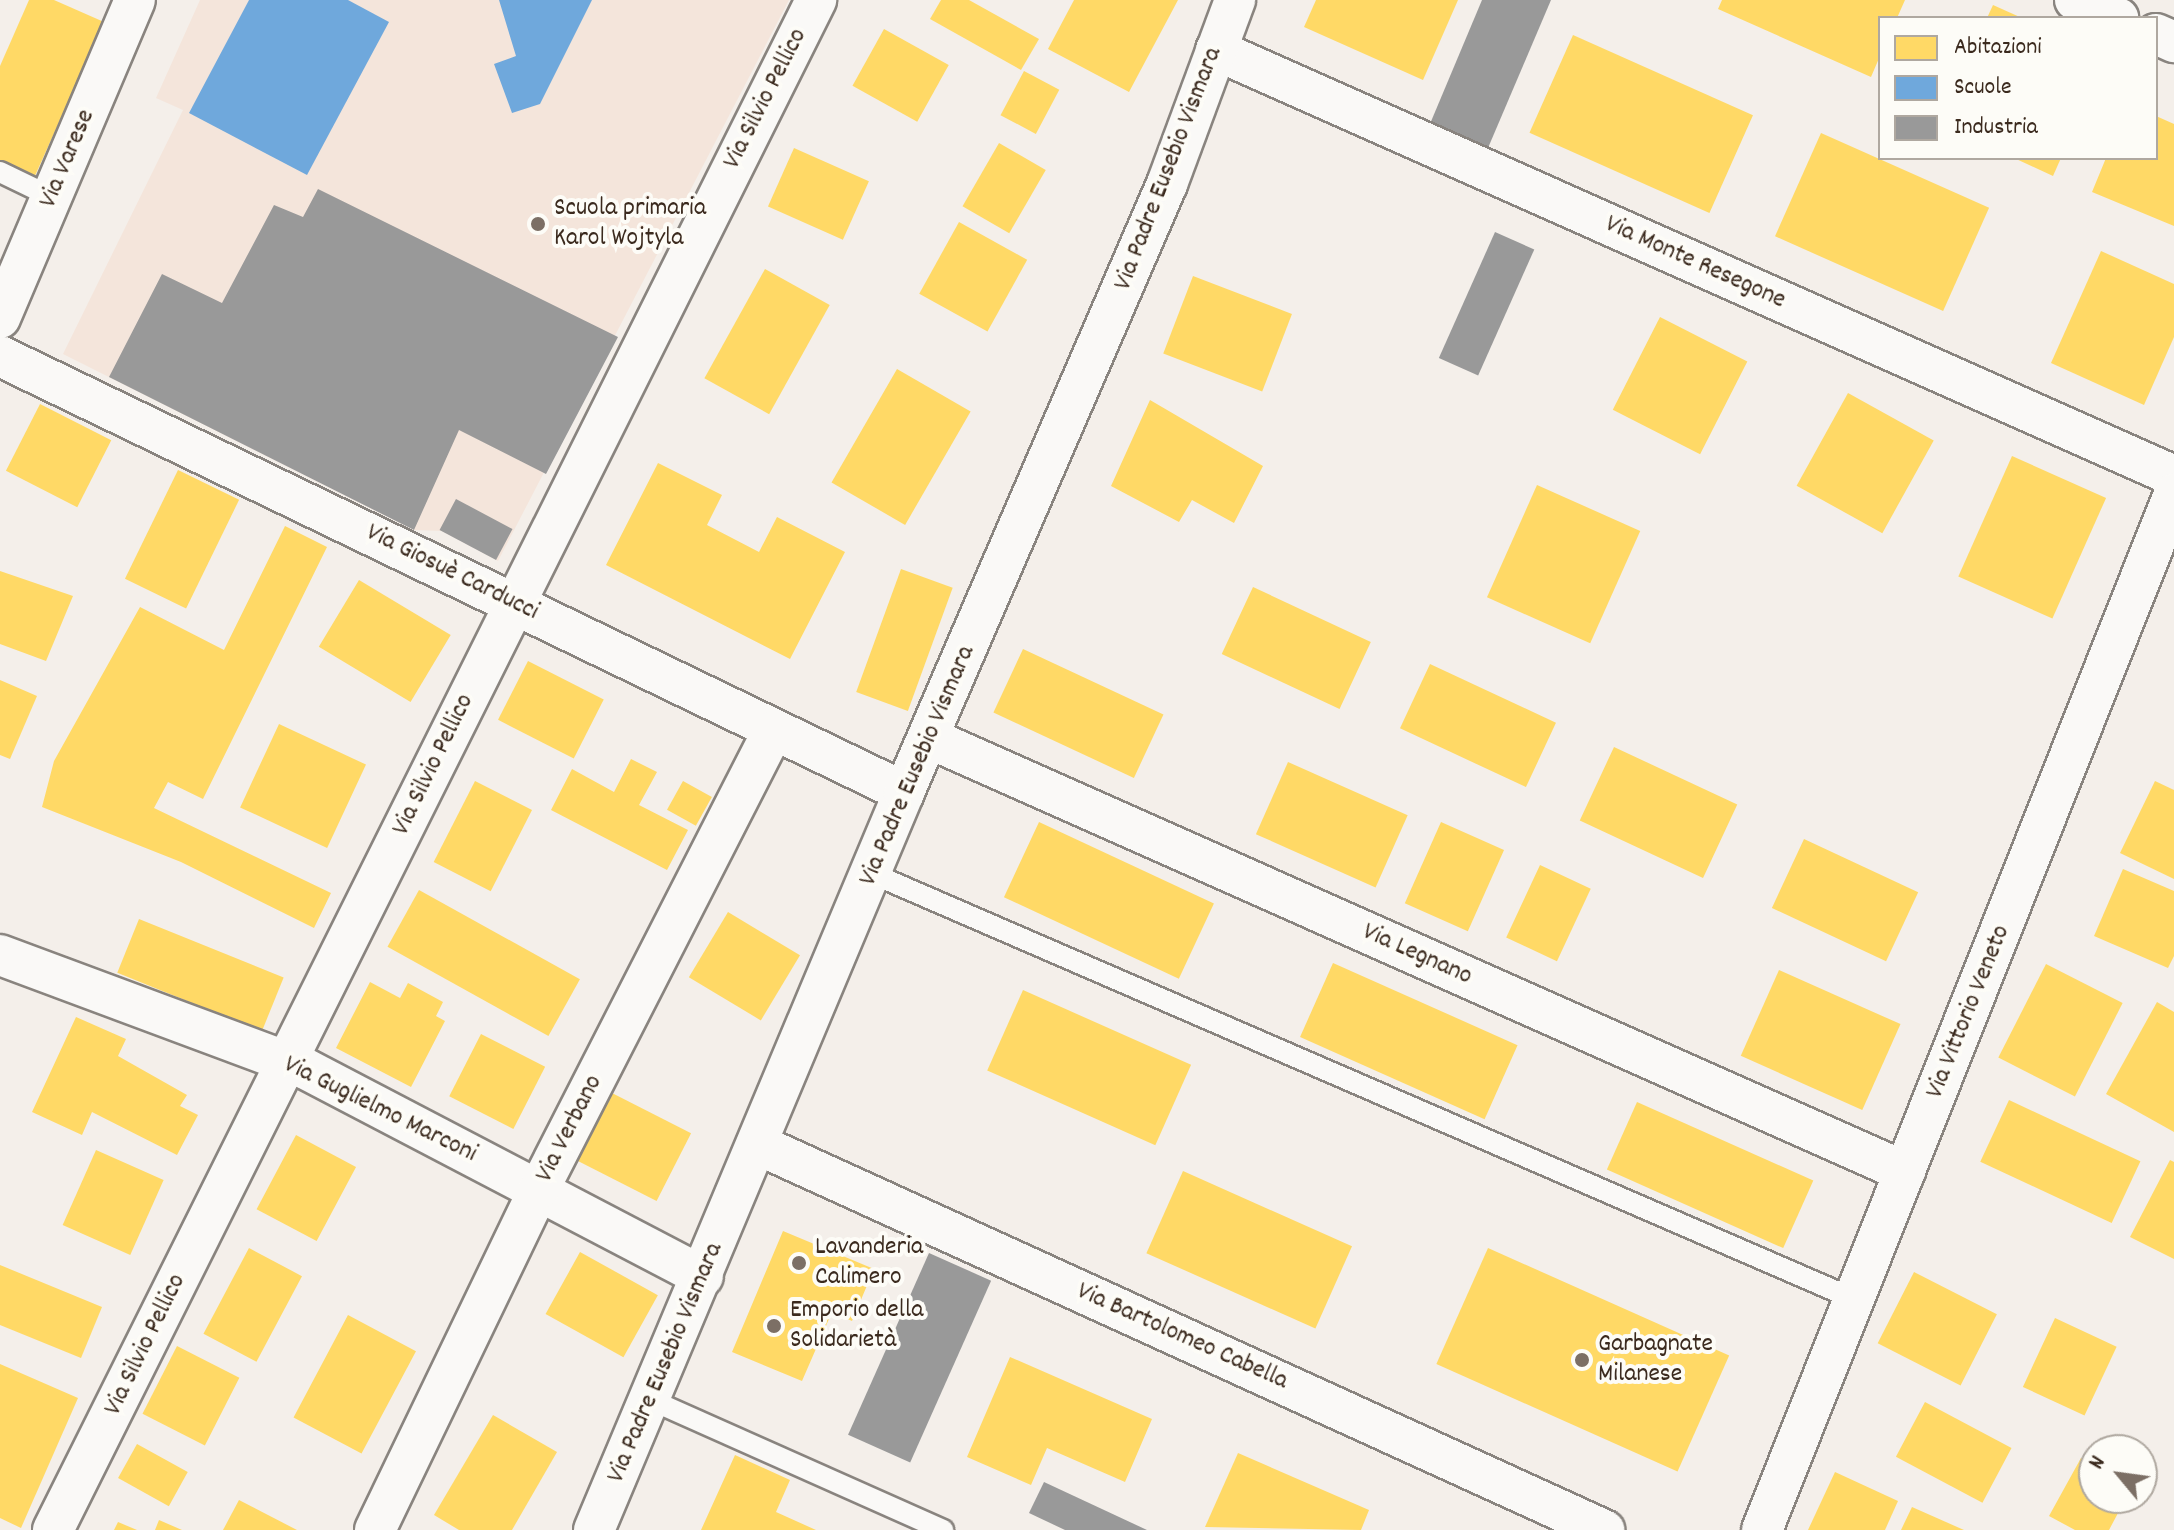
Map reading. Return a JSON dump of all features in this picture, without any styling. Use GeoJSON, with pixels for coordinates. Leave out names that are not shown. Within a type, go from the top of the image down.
{"type":"FeatureCollection","features":[{"type":"Feature","properties":{"kind":"street","name":"Via Silvio Pellico"},"geometry":{"type":"LineString","coordinates":[[53,1530],[816,0]]}},
{"type":"Feature","properties":{"kind":"street","name":"Via Padre Eusebio Vismara"},"geometry":{"type":"LineString","coordinates":[[594,1530],[759,1145],[904,792],[1167,184],[1235,0]]}},
{"type":"Feature","properties":{"kind":"street"},"geometry":{"type":"LineString","coordinates":[[2075,0],[2113,16]]}},
{"type":"Feature","properties":{"kind":"street","name":"Via Varese"},"geometry":{"type":"LineString","coordinates":[[0,318],[52,197],[127,3]]}},
{"type":"Feature","properties":{"kind":"street","name":"Via Monte Resegone"},"geometry":{"type":"LineString","coordinates":[[1216,50],[2174,476]]}},
{"type":"Feature","properties":{"kind":"street","name":"Via Giosuè Carducci"},"geometry":{"type":"LineString","coordinates":[[0,356],[904,792]]}},
{"type":"Feature","properties":{"kind":"street","name":"Via Vittorio Veneto"},"geometry":{"type":"LineString","coordinates":[[1762,1530],[2174,494]]}},
{"type":"Feature","properties":{"kind":"street","name":"Via Verbano"},"geometry":{"type":"LineString","coordinates":[[375,1530],[539,1189],[773,731]]}},
{"type":"Feature","properties":{"kind":"street","name":"Via Legnano"},"geometry":{"type":"LineString","coordinates":[[929,738],[1905,1172]]}},
{"type":"Feature","properties":{"kind":"street","name":"Via Guglielmo Marconi"},"geometry":{"type":"LineString","coordinates":[[0,955],[286,1062],[539,1189],[703,1277]]}},
{"type":"Feature","properties":{"kind":"street","name":"Via Bartolomeo Cabella"},"geometry":{"type":"LineString","coordinates":[[759,1145],[1604,1530]]}},
{"type":"Feature","properties":{"kind":"lane"},"geometry":{"type":"LineString","coordinates":[[0,172],[52,197]]}},
{"type":"Feature","properties":{"kind":"lane"},"geometry":{"type":"LineString","coordinates":[[871,873],[1854,1299]]}},
{"type":"Feature","properties":{"kind":"lane"},"geometry":{"type":"LineString","coordinates":[[651,1400],[943,1530]]}},
{"type":"Feature","properties":{"kind":"shaded area"},"geometry":{"type":"Polygon","coordinates":[[[200,0],[789,0],[498,561],[442,531],[414,530],[63,354],[183,110],[156,98],[200,0]]]}},
{"type":"Feature","properties":{"kind":"building: Abitazioni"},"geometry":{"type":"Polygon","coordinates":[[[29,0],[54,0],[104,22],[34,178],[0,163],[0,66],[29,0]]]}},
{"type":"Feature","properties":{"kind":"building: Abitazioni"},"geometry":{"type":"Polygon","coordinates":[[[941,0],[969,0],[1039,39],[1021,70],[930,19],[941,0]]]}},
{"type":"Feature","properties":{"kind":"building: Abitazioni"},"geometry":{"type":"Polygon","coordinates":[[[1074,0],[1178,0],[1129,92],[1048,49],[1074,0]]]}},
{"type":"Feature","properties":{"kind":"building: Abitazioni"},"geometry":{"type":"Polygon","coordinates":[[[1316,0],[1458,0],[1423,80],[1304,27],[1316,0]]]}},
{"type":"Feature","properties":{"kind":"building: Abitazioni"},"geometry":{"type":"Polygon","coordinates":[[[1722,0],[1905,0],[1898,16],[1878,16],[1878,61],[1871,77],[1718,9],[1722,0]]]}},
{"type":"Feature","properties":{"kind":"building: Abitazioni"},"geometry":{"type":"Polygon","coordinates":[[[1993,5],[2018,16],[1988,16],[1993,5]]]}},
{"type":"Feature","properties":{"kind":"building: Abitazioni"},"geometry":{"type":"Polygon","coordinates":[[[884,29],[949,65],[917,122],[852,86],[884,29]]]}},
{"type":"Feature","properties":{"kind":"building: Abitazioni"},"geometry":{"type":"Polygon","coordinates":[[[1573,35],[1753,115],[1709,213],[1529,133],[1573,35]]]}},
{"type":"Feature","properties":{"kind":"building: Abitazioni"},"geometry":{"type":"Polygon","coordinates":[[[1024,71],[1059,90],[1036,134],[1001,115],[1024,71]]]}},
{"type":"Feature","properties":{"kind":"building: Abitazioni"},"geometry":{"type":"Polygon","coordinates":[[[2158,117],[2174,124],[2174,226],[2092,192],[2105,160],[2158,160],[2158,117]]]}},
{"type":"Feature","properties":{"kind":"building: Abitazioni"},"geometry":{"type":"Polygon","coordinates":[[[1821,133],[1989,208],[1943,311],[1775,236],[1821,133]]]}},
{"type":"Feature","properties":{"kind":"building: Abitazioni"},"geometry":{"type":"Polygon","coordinates":[[[999,143],[1046,170],[1009,233],[962,206],[999,143]]]}},
{"type":"Feature","properties":{"kind":"building: Abitazioni"},"geometry":{"type":"Polygon","coordinates":[[[794,148],[869,181],[843,240],[768,206],[794,148]]]}},
{"type":"Feature","properties":{"kind":"building: Abitazioni"},"geometry":{"type":"Polygon","coordinates":[[[2018,160],[2060,160],[2053,176],[2018,160]]]}},
{"type":"Feature","properties":{"kind":"building: Abitazioni"},"geometry":{"type":"Polygon","coordinates":[[[959,222],[1027,260],[987,332],[919,294],[959,222]]]}},
{"type":"Feature","properties":{"kind":"building: Abitazioni"},"geometry":{"type":"Polygon","coordinates":[[[2101,251],[2174,284],[2174,337],[2144,405],[2051,363],[2101,251]]]}},
{"type":"Feature","properties":{"kind":"building: Abitazioni"},"geometry":{"type":"Polygon","coordinates":[[[765,269],[830,305],[769,414],[704,378],[765,269]]]}},
{"type":"Feature","properties":{"kind":"building: Abitazioni"},"geometry":{"type":"Polygon","coordinates":[[[1193,276],[1292,314],[1262,391],[1163,353],[1193,276]]]}},
{"type":"Feature","properties":{"kind":"building: Abitazioni"},"geometry":{"type":"Polygon","coordinates":[[[1660,317],[1747,361],[1700,454],[1613,410],[1660,317]]]}},
{"type":"Feature","properties":{"kind":"building: Abitazioni"},"geometry":{"type":"Polygon","coordinates":[[[897,369],[971,412],[905,525],[832,482],[897,369]]]}},
{"type":"Feature","properties":{"kind":"building: Abitazioni"},"geometry":{"type":"Polygon","coordinates":[[[1848,393],[1934,441],[1882,533],[1797,486],[1848,393]]]}},
{"type":"Feature","properties":{"kind":"building: Abitazioni"},"geometry":{"type":"Polygon","coordinates":[[[1150,400],[1263,466],[1234,523],[1192,500],[1179,522],[1111,486],[1150,400]]]}},
{"type":"Feature","properties":{"kind":"building: Abitazioni"},"geometry":{"type":"Polygon","coordinates":[[[40,404],[111,440],[77,507],[6,471],[40,404]]]}},
{"type":"Feature","properties":{"kind":"building: Abitazioni"},"geometry":{"type":"Polygon","coordinates":[[[2012,456],[2106,498],[2052,618],[1958,577],[2012,456]]]}},
{"type":"Feature","properties":{"kind":"building: Abitazioni"},"geometry":{"type":"Polygon","coordinates":[[[658,463],[722,495],[707,525],[759,552],[777,517],[845,552],[790,659],[606,565],[658,463]]]}},
{"type":"Feature","properties":{"kind":"building: Abitazioni"},"geometry":{"type":"Polygon","coordinates":[[[178,470],[239,500],[186,609],[125,579],[178,470]]]}},
{"type":"Feature","properties":{"kind":"building: Abitazioni"},"geometry":{"type":"Polygon","coordinates":[[[1537,485],[1640,531],[1590,643],[1487,597],[1537,485]]]}},
{"type":"Feature","properties":{"kind":"building: Abitazioni"},"geometry":{"type":"Polygon","coordinates":[[[285,526],[327,547],[203,799],[168,782],[154,808],[331,893],[314,928],[181,862],[42,807],[54,761],[140,607],[224,650],[285,526]]]}},
{"type":"Feature","properties":{"kind":"building: Abitazioni"},"geometry":{"type":"Polygon","coordinates":[[[901,569],[953,588],[908,711],[856,692],[901,569]]]}},
{"type":"Feature","properties":{"kind":"building: Abitazioni"},"geometry":{"type":"Polygon","coordinates":[[[0,571],[73,596],[46,661],[0,644],[0,571]]]}},
{"type":"Feature","properties":{"kind":"building: Abitazioni"},"geometry":{"type":"Polygon","coordinates":[[[359,580],[451,635],[411,702],[319,647],[359,580]]]}},
{"type":"Feature","properties":{"kind":"building: Abitazioni"},"geometry":{"type":"Polygon","coordinates":[[[1253,587],[1371,642],[1340,709],[1222,654],[1253,587]]]}},
{"type":"Feature","properties":{"kind":"building: Abitazioni"},"geometry":{"type":"Polygon","coordinates":[[[1023,649],[1163,715],[1134,778],[993,712],[1023,649]]]}},
{"type":"Feature","properties":{"kind":"building: Abitazioni"},"geometry":{"type":"Polygon","coordinates":[[[528,661],[604,700],[574,758],[498,720],[528,661]]]}},
{"type":"Feature","properties":{"kind":"building: Abitazioni"},"geometry":{"type":"Polygon","coordinates":[[[1430,664],[1556,723],[1526,787],[1400,728],[1430,664]]]}},
{"type":"Feature","properties":{"kind":"building: Abitazioni"},"geometry":{"type":"Polygon","coordinates":[[[0,680],[37,696],[10,759],[0,755],[0,680]]]}},
{"type":"Feature","properties":{"kind":"building: Abitazioni"},"geometry":{"type":"Polygon","coordinates":[[[279,724],[366,765],[327,848],[240,807],[279,724]]]}},
{"type":"Feature","properties":{"kind":"building: Abitazioni"},"geometry":{"type":"Polygon","coordinates":[[[1614,747],[1737,804],[1703,878],[1580,820],[1614,747]]]}},
{"type":"Feature","properties":{"kind":"building: Abitazioni"},"geometry":{"type":"Polygon","coordinates":[[[631,759],[657,772],[639,805],[688,830],[667,870],[551,810],[572,769],[614,792],[631,759]]]}},
{"type":"Feature","properties":{"kind":"building: Abitazioni"},"geometry":{"type":"Polygon","coordinates":[[[1288,762],[1408,815],[1376,887],[1256,834],[1288,762]]]}},
{"type":"Feature","properties":{"kind":"building: Abitazioni"},"geometry":{"type":"Polygon","coordinates":[[[475,781],[532,810],[491,891],[434,862],[475,781]]]}},
{"type":"Feature","properties":{"kind":"building: Abitazioni"},"geometry":{"type":"Polygon","coordinates":[[[683,781],[712,797],[696,826],[667,810],[683,781]]]}},
{"type":"Feature","properties":{"kind":"building: Abitazioni"},"geometry":{"type":"Polygon","coordinates":[[[2155,781],[2174,790],[2174,879],[2120,853],[2155,781]]]}},
{"type":"Feature","properties":{"kind":"building: Abitazioni"},"geometry":{"type":"Polygon","coordinates":[[[1039,822],[1214,904],[1179,979],[1004,897],[1039,822]]]}},
{"type":"Feature","properties":{"kind":"building: Abitazioni"},"geometry":{"type":"Polygon","coordinates":[[[1441,822],[1504,850],[1468,931],[1405,903],[1441,822]]]}},
{"type":"Feature","properties":{"kind":"building: Abitazioni"},"geometry":{"type":"Polygon","coordinates":[[[1804,839],[1918,892],[1886,961],[1772,908],[1804,839]]]}},
{"type":"Feature","properties":{"kind":"building: Abitazioni"},"geometry":{"type":"Polygon","coordinates":[[[1540,865],[1591,889],[1557,961],[1506,938],[1540,865]]]}},
{"type":"Feature","properties":{"kind":"building: Abitazioni"},"geometry":{"type":"Polygon","coordinates":[[[2123,869],[2174,891],[2174,956],[2168,968],[2094,936],[2123,869]]]}},
{"type":"Feature","properties":{"kind":"building: Abitazioni"},"geometry":{"type":"Polygon","coordinates":[[[419,890],[580,979],[548,1036],[387,947],[419,890]]]}},
{"type":"Feature","properties":{"kind":"building: Abitazioni"},"geometry":{"type":"Polygon","coordinates":[[[728,912],[800,955],[761,1020],[689,977],[728,912]]]}},
{"type":"Feature","properties":{"kind":"building: Abitazioni"},"geometry":{"type":"Polygon","coordinates":[[[139,919],[284,977],[262,1031],[117,973],[139,919]]]}},
{"type":"Feature","properties":{"kind":"building: Abitazioni"},"geometry":{"type":"Polygon","coordinates":[[[1333,963],[1518,1045],[1485,1119],[1300,1037],[1333,963]]]}},
{"type":"Feature","properties":{"kind":"building: Abitazioni"},"geometry":{"type":"Polygon","coordinates":[[[2046,964],[2123,1003],[2075,1097],[1998,1058],[2046,964]]]}},
{"type":"Feature","properties":{"kind":"building: Abitazioni"},"geometry":{"type":"Polygon","coordinates":[[[1779,970],[1901,1024],[1862,1110],[1741,1056],[1779,970]]]}},
{"type":"Feature","properties":{"kind":"building: Abitazioni"},"geometry":{"type":"Polygon","coordinates":[[[370,982],[400,998],[408,983],[443,1002],[436,1016],[445,1021],[411,1087],[336,1048],[370,982]]]}},
{"type":"Feature","properties":{"kind":"building: Abitazioni"},"geometry":{"type":"Polygon","coordinates":[[[1023,990],[1191,1065],[1155,1145],[987,1070],[1023,990]]]}},
{"type":"Feature","properties":{"kind":"building: Abitazioni"},"geometry":{"type":"Polygon","coordinates":[[[2157,1002],[2174,1012],[2174,1132],[2106,1094],[2157,1002]]]}},
{"type":"Feature","properties":{"kind":"building: Abitazioni"},"geometry":{"type":"Polygon","coordinates":[[[76,1017],[126,1039],[118,1056],[187,1095],[180,1106],[198,1115],[177,1155],[92,1112],[82,1135],[32,1112],[76,1017]]]}},
{"type":"Feature","properties":{"kind":"building: Abitazioni"},"geometry":{"type":"Polygon","coordinates":[[[481,1034],[545,1067],[513,1129],[449,1096],[481,1034]]]}},
{"type":"Feature","properties":{"kind":"building: Abitazioni"},"geometry":{"type":"Polygon","coordinates":[[[610,1092],[691,1133],[657,1201],[575,1160],[610,1092]]]}},
{"type":"Feature","properties":{"kind":"building: Abitazioni"},"geometry":{"type":"Polygon","coordinates":[[[2009,1100],[2140,1161],[2112,1223],[1980,1162],[2009,1100]]]}},
{"type":"Feature","properties":{"kind":"building: Abitazioni"},"geometry":{"type":"Polygon","coordinates":[[[1637,1102],[1813,1181],[1783,1248],[1607,1170],[1637,1102]]]}},
{"type":"Feature","properties":{"kind":"building: Abitazioni"},"geometry":{"type":"Polygon","coordinates":[[[296,1135],[356,1167],[317,1241],[257,1209],[296,1135]]]}},
{"type":"Feature","properties":{"kind":"building: Abitazioni"},"geometry":{"type":"Polygon","coordinates":[[[96,1150],[164,1180],[130,1255],[63,1225],[96,1150]]]}},
{"type":"Feature","properties":{"kind":"building: Abitazioni"},"geometry":{"type":"Polygon","coordinates":[[[2170,1160],[2174,1162],[2174,1259],[2130,1237],[2170,1160]]]}},
{"type":"Feature","properties":{"kind":"building: Abitazioni"},"geometry":{"type":"Polygon","coordinates":[[[1183,1171],[1352,1246],[1315,1328],[1146,1253],[1183,1171]]]}},
{"type":"Feature","properties":{"kind":"building: Abitazioni"},"geometry":{"type":"Polygon","coordinates":[[[783,1231],[874,1269],[852,1321],[832,1312],[802,1381],[732,1352],[783,1231]]]}},
{"type":"Feature","properties":{"kind":"building: Abitazioni"},"geometry":{"type":"Polygon","coordinates":[[[249,1248],[302,1276],[256,1362],[203,1334],[249,1248]]]}},
{"type":"Feature","properties":{"kind":"building: Abitazioni","name":"Garbagnate Milanese"},"geometry":{"type":"Polygon","coordinates":[[[1488,1248],[1729,1355],[1678,1471],[1436,1364],[1488,1248]]]}},
{"type":"Feature","properties":{"kind":"building: Abitazioni"},"geometry":{"type":"Polygon","coordinates":[[[580,1252],[658,1295],[623,1357],[546,1314],[580,1252]]]}},
{"type":"Feature","properties":{"kind":"building: Abitazioni"},"geometry":{"type":"Polygon","coordinates":[[[0,1265],[102,1307],[81,1358],[0,1325],[0,1265]]]}},
{"type":"Feature","properties":{"kind":"building: Abitazioni"},"geometry":{"type":"Polygon","coordinates":[[[1914,1272],[1997,1314],[1961,1386],[1878,1343],[1914,1272]]]}},
{"type":"Feature","properties":{"kind":"building: Abitazioni"},"geometry":{"type":"Polygon","coordinates":[[[348,1315],[416,1351],[362,1454],[294,1417],[348,1315]]]}},
{"type":"Feature","properties":{"kind":"building: Abitazioni"},"geometry":{"type":"Polygon","coordinates":[[[2055,1318],[2117,1347],[2085,1416],[2023,1387],[2055,1318]]]}},
{"type":"Feature","properties":{"kind":"building: Abitazioni"},"geometry":{"type":"Polygon","coordinates":[[[177,1346],[239,1378],[205,1445],[142,1414],[177,1346]]]}},
{"type":"Feature","properties":{"kind":"building: Abitazioni"},"geometry":{"type":"Polygon","coordinates":[[[1010,1357],[1152,1419],[1125,1482],[1047,1448],[1031,1485],[967,1457],[1010,1357]]]}},
{"type":"Feature","properties":{"kind":"building: Abitazioni"},"geometry":{"type":"Polygon","coordinates":[[[0,1364],[78,1398],[21,1528],[0,1518],[0,1364]]]}},
{"type":"Feature","properties":{"kind":"building: Abitazioni"},"geometry":{"type":"Polygon","coordinates":[[[1925,1402],[2012,1448],[1982,1503],[1896,1457],[1925,1402]]]}},
{"type":"Feature","properties":{"kind":"building: Abitazioni"},"geometry":{"type":"Polygon","coordinates":[[[493,1415],[557,1452],[512,1530],[459,1530],[434,1515],[493,1415]]]}},
{"type":"Feature","properties":{"kind":"building: Abitazioni"},"geometry":{"type":"Polygon","coordinates":[[[137,1444],[188,1472],[169,1506],[118,1478],[137,1444]]]}},
{"type":"Feature","properties":{"kind":"building: Abitazioni"},"geometry":{"type":"Polygon","coordinates":[[[1238,1453],[1369,1510],[1361,1530],[1205,1527],[1238,1453]]]}},
{"type":"Feature","properties":{"kind":"building: Abitazioni"},"geometry":{"type":"Polygon","coordinates":[[[735,1455],[790,1480],[776,1512],[816,1530],[701,1530],[735,1455]]]}},
{"type":"Feature","properties":{"kind":"building: Abitazioni"},"geometry":{"type":"Polygon","coordinates":[[[2078,1463],[2078,1514],[2118,1514],[2109,1530],[2075,1530],[2049,1516],[2078,1463]]]}},
{"type":"Feature","properties":{"kind":"building: Abitazioni"},"geometry":{"type":"Polygon","coordinates":[[[1835,1472],[1898,1501],[1885,1530],[1808,1530],[1835,1472]]]}},
{"type":"Feature","properties":{"kind":"building: Abitazioni"},"geometry":{"type":"Polygon","coordinates":[[[239,1500],[297,1530],[223,1530],[239,1500]]]}},
{"type":"Feature","properties":{"kind":"building: Abitazioni"},"geometry":{"type":"Polygon","coordinates":[[[1912,1507],[1964,1530],[1901,1530],[1912,1507]]]}},
{"type":"Feature","properties":{"kind":"building: Abitazioni"},"geometry":{"type":"Polygon","coordinates":[[[159,1520],[182,1530],[155,1530],[159,1520]]]}},
{"type":"Feature","properties":{"kind":"building: Abitazioni"},"geometry":{"type":"Polygon","coordinates":[[[118,1522],[137,1530],[114,1530],[118,1522]]]}},
{"type":"Feature","properties":{"kind":"building: Scuole"},"geometry":{"type":"Polygon","coordinates":[[[249,0],[348,0],[389,22],[307,175],[189,113],[249,0]]]}},
{"type":"Feature","properties":{"kind":"building: Scuole"},"geometry":{"type":"Polygon","coordinates":[[[499,0],[592,0],[540,104],[512,113],[494,64],[516,56],[499,0]]]}},
{"type":"Feature","properties":{"kind":"building: Industria"},"geometry":{"type":"Polygon","coordinates":[[[1482,0],[1551,0],[1485,155],[1427,131],[1482,0]]]}},
{"type":"Feature","properties":{"kind":"building: Industria"},"geometry":{"type":"Polygon","coordinates":[[[318,189],[618,337],[546,474],[459,430],[414,530],[109,377],[162,274],[222,303],[274,205],[303,217],[318,189]]]}},
{"type":"Feature","properties":{"kind":"building: Industria"},"geometry":{"type":"Polygon","coordinates":[[[1495,232],[1534,249],[1478,376],[1439,358],[1495,232]]]}},
{"type":"Feature","properties":{"kind":"building: Industria"},"geometry":{"type":"Polygon","coordinates":[[[456,499],[513,529],[496,560],[440,530],[456,499]]]}},
{"type":"Feature","properties":{"kind":"building: Industria"},"geometry":{"type":"Polygon","coordinates":[[[929,1253],[991,1281],[910,1462],[848,1435],[929,1253]]]}},
{"type":"Feature","properties":{"kind":"building: Industria"},"geometry":{"type":"Polygon","coordinates":[[[1044,1482],[1147,1530],[1065,1530],[1029,1513],[1044,1482]]]}},
{"type":"Feature","properties":{"kind":"place","name":"Scuola primaria Karol Wojtyla"},"geometry":{"type":"Point","coordinates":[538,224]}},
{"type":"Feature","properties":{"kind":"place","name":"Lavanderia Calimero"},"geometry":{"type":"Point","coordinates":[799,1263]}},
{"type":"Feature","properties":{"kind":"place","name":"Emporio della Solidarietà"},"geometry":{"type":"Point","coordinates":[774,1326]}},
{"type":"Feature","properties":{"kind":"place","name":"Garbagnate Milanese"},"geometry":{"type":"Point","coordinates":[1582,1360]}}]}
